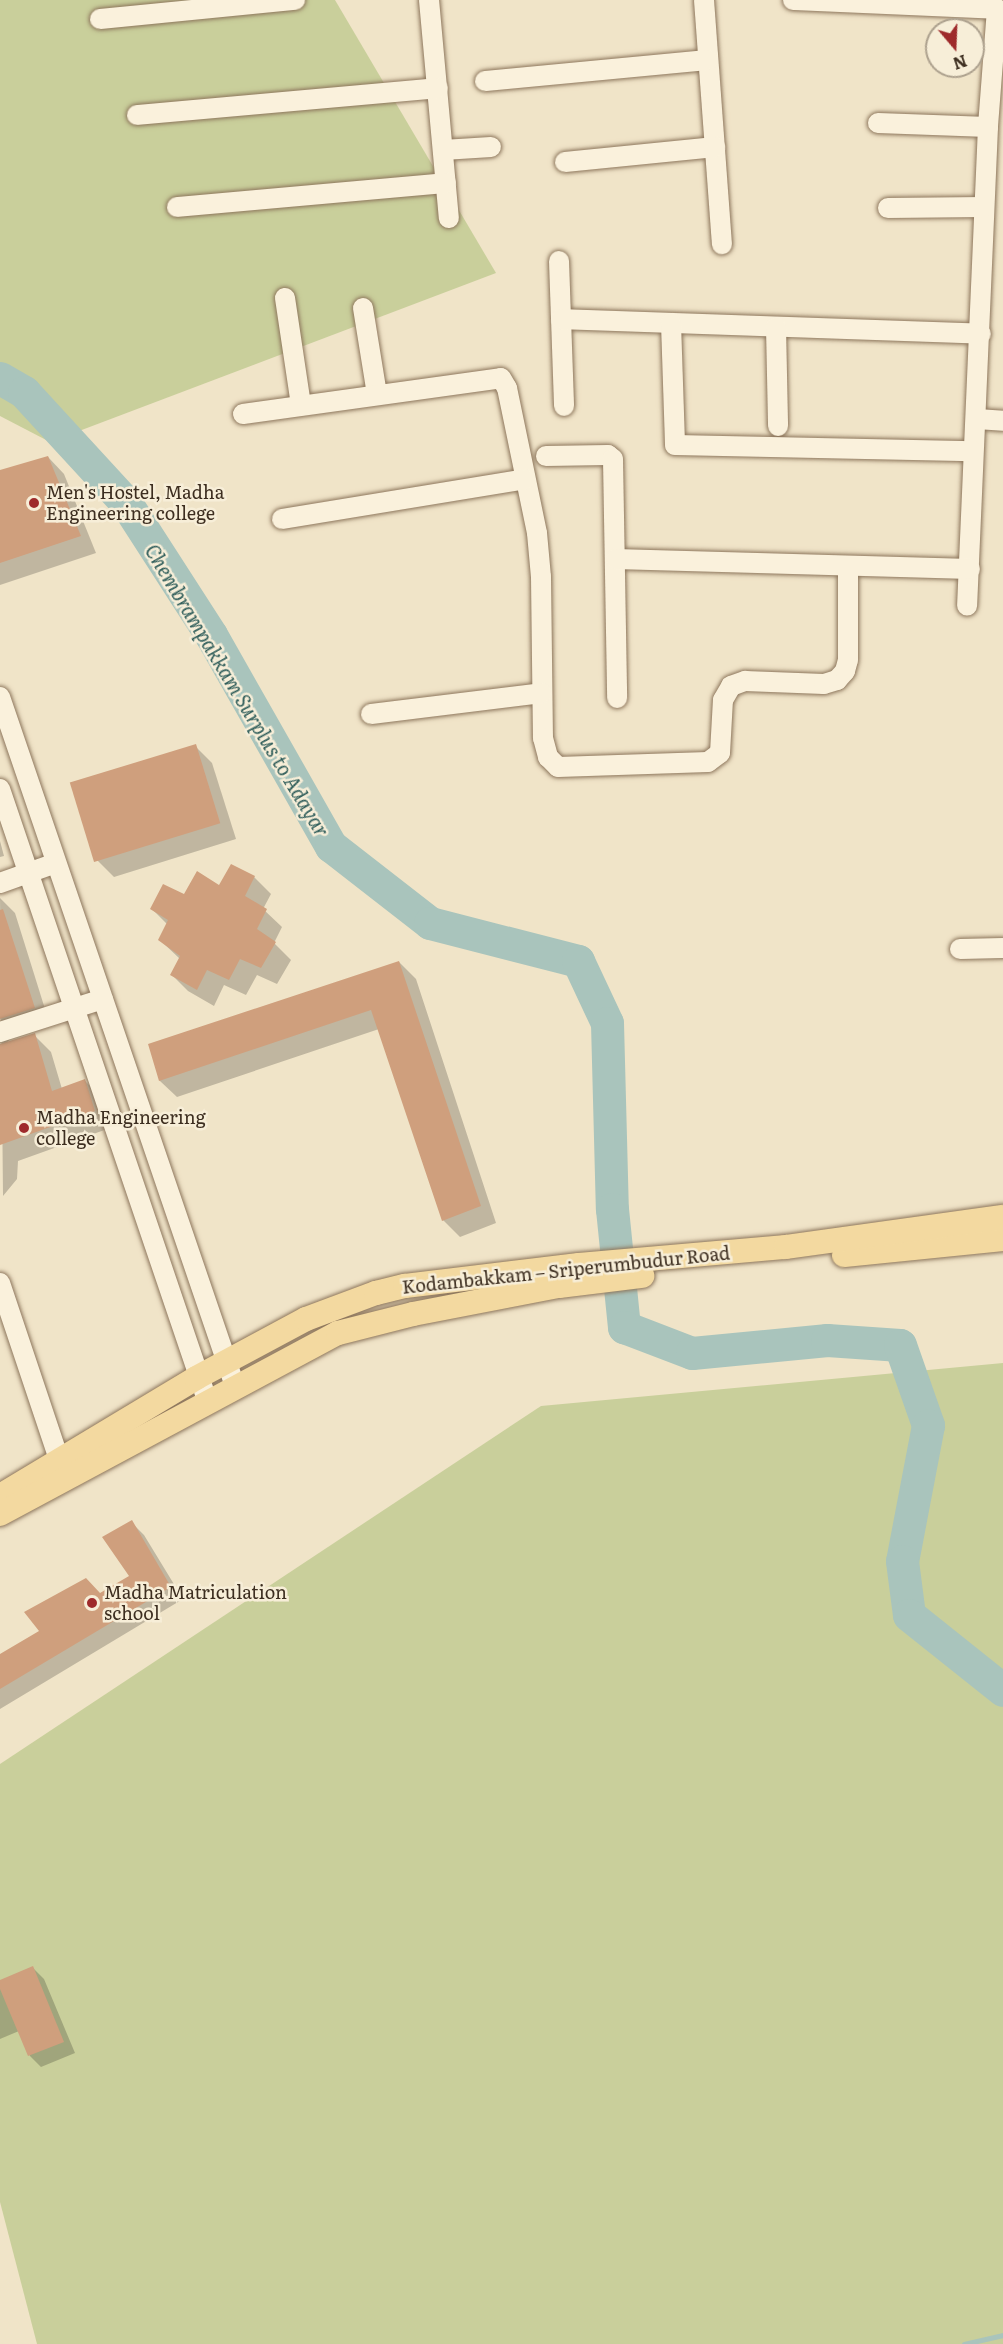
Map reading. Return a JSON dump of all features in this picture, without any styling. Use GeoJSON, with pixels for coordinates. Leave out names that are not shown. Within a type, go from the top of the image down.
{"type":"FeatureCollection","features":[{"type":"Feature","properties":{"kind":"main road","name":"Kodambakkam – Sriperumbudur Road"},"geometry":{"type":"LineString","coordinates":[[0,1496],[207,1400],[316,1341],[354,1327],[559,1286],[619,1270],[1003,1217]]}},
{"type":"Feature","properties":{"kind":"main road","name":"Kodambakkam – Sriperumbudur Road"},"geometry":{"type":"LineString","coordinates":[[0,1514],[62,1468],[199,1377],[306,1319],[376,1293],[405,1286],[1003,1239]]}},
{"type":"Feature","properties":{"kind":"street"},"geometry":{"type":"LineString","coordinates":[[100,19],[176,6],[296,0]]}},
{"type":"Feature","properties":{"kind":"street"},"geometry":{"type":"LineString","coordinates":[[429,0],[449,218]]}},
{"type":"Feature","properties":{"kind":"street"},"geometry":{"type":"LineString","coordinates":[[704,0],[722,244]]}},
{"type":"Feature","properties":{"kind":"street"},"geometry":{"type":"LineString","coordinates":[[794,0],[997,9],[988,127],[981,334],[977,419],[973,451],[967,606]]}},
{"type":"Feature","properties":{"kind":"street"},"geometry":{"type":"LineString","coordinates":[[485,81],[708,60]]}},
{"type":"Feature","properties":{"kind":"street"},"geometry":{"type":"LineString","coordinates":[[137,115],[438,88]]}},
{"type":"Feature","properties":{"kind":"street"},"geometry":{"type":"LineString","coordinates":[[878,123],[988,127]]}},
{"type":"Feature","properties":{"kind":"street"},"geometry":{"type":"LineString","coordinates":[[443,150],[491,147]]}},
{"type":"Feature","properties":{"kind":"street"},"geometry":{"type":"LineString","coordinates":[[565,162],[715,147]]}},
{"type":"Feature","properties":{"kind":"street"},"geometry":{"type":"LineString","coordinates":[[177,207],[446,183]]}},
{"type":"Feature","properties":{"kind":"street"},"geometry":{"type":"LineString","coordinates":[[888,208],[984,207]]}},
{"type":"Feature","properties":{"kind":"street"},"geometry":{"type":"LineString","coordinates":[[559,261],[564,406]]}},
{"type":"Feature","properties":{"kind":"street"},"geometry":{"type":"LineString","coordinates":[[285,298],[301,405]]}},
{"type":"Feature","properties":{"kind":"street"},"geometry":{"type":"LineString","coordinates":[[363,308],[377,394]]}},
{"type":"Feature","properties":{"kind":"street"},"geometry":{"type":"LineString","coordinates":[[561,319],[981,334]]}},
{"type":"Feature","properties":{"kind":"street"},"geometry":{"type":"LineString","coordinates":[[672,323],[675,445],[973,451]]}},
{"type":"Feature","properties":{"kind":"street"},"geometry":{"type":"LineString","coordinates":[[776,327],[778,426]]}},
{"type":"Feature","properties":{"kind":"street"},"geometry":{"type":"LineString","coordinates":[[243,414],[501,378],[507,388],[541,577],[543,738],[548,757],[558,767],[708,762],[720,753],[723,700],[731,686],[745,681],[824,684],[837,680],[845,671],[848,566]]}},
{"type":"Feature","properties":{"kind":"street"},"geometry":{"type":"LineString","coordinates":[[977,419],[1003,421]]}},
{"type":"Feature","properties":{"kind":"street"},"geometry":{"type":"LineString","coordinates":[[546,456],[608,455],[613,459],[618,698]]}},
{"type":"Feature","properties":{"kind":"street"},"geometry":{"type":"LineString","coordinates":[[282,519],[525,479]]}},
{"type":"Feature","properties":{"kind":"street"},"geometry":{"type":"LineString","coordinates":[[616,559],[970,569]]}},
{"type":"Feature","properties":{"kind":"street"},"geometry":{"type":"LineString","coordinates":[[371,714],[542,693]]}},
{"type":"Feature","properties":{"kind":"street"},"geometry":{"type":"LineString","coordinates":[[0,697],[235,1386]]}},
{"type":"Feature","properties":{"kind":"street"},"geometry":{"type":"LineString","coordinates":[[0,789],[207,1400]]}},
{"type":"Feature","properties":{"kind":"street"},"geometry":{"type":"LineString","coordinates":[[0,883],[56,863]]}},
{"type":"Feature","properties":{"kind":"street"},"geometry":{"type":"LineString","coordinates":[[960,949],[1003,948]]}},
{"type":"Feature","properties":{"kind":"street"},"geometry":{"type":"LineString","coordinates":[[0,1032],[103,999]]}},
{"type":"Feature","properties":{"kind":"street"},"geometry":{"type":"LineString","coordinates":[[0,1283],[62,1468]]}},
{"type":"Feature","properties":{"kind":"green space"},"geometry":{"type":"Polygon","coordinates":[[[0,0],[335,0],[496,273],[50,442],[0,416],[0,0]]]}},
{"type":"Feature","properties":{"kind":"green space"},"geometry":{"type":"Polygon","coordinates":[[[1003,1363],[1003,2344],[37,2344],[0,2202],[0,1764],[541,1406],[1003,1363]]]}},
{"type":"Feature","properties":{"kind":"building","name":"Men's Hostel, Madha Engineering college"},"geometry":{"type":"Polygon","coordinates":[[[48,456],[81,536],[0,563],[0,470],[48,456]]]}},
{"type":"Feature","properties":{"kind":"building"},"geometry":{"type":"Polygon","coordinates":[[[196,744],[220,823],[94,862],[70,783],[196,744]]]}},
{"type":"Feature","properties":{"kind":"building"},"geometry":{"type":"Polygon","coordinates":[[[231,864],[255,876],[245,896],[267,909],[257,929],[276,942],[261,968],[240,959],[229,980],[207,970],[197,990],[170,975],[180,956],[158,940],[168,920],[150,909],[163,884],[184,894],[197,871],[219,885],[231,864]]]}},
{"type":"Feature","properties":{"kind":"building"},"geometry":{"type":"Polygon","coordinates":[[[3,909],[35,1008],[0,1019],[0,910],[3,909]]]}},
{"type":"Feature","properties":{"kind":"building"},"geometry":{"type":"Polygon","coordinates":[[[399,961],[481,1206],[442,1221],[371,1010],[159,1081],[148,1044],[399,961]]]}},
{"type":"Feature","properties":{"kind":"building"},"geometry":{"type":"Polygon","coordinates":[[[35,1033],[52,1091],[85,1079],[95,1111],[0,1145],[0,1044],[35,1033]]]}},
{"type":"Feature","properties":{"kind":"building","name":"Madha Matriculation school"},"geometry":{"type":"Polygon","coordinates":[[[132,1520],[171,1587],[0,1689],[0,1654],[39,1631],[24,1612],[86,1578],[100,1593],[129,1576],[102,1537],[132,1520]]]}},
{"type":"Feature","properties":{"kind":"building"},"geometry":{"type":"Polygon","coordinates":[[[33,1966],[64,2042],[28,2056],[0,1989],[0,1980],[33,1966]]]}},
{"type":"Feature","properties":{"kind":"waterway","name":"Chembrampakkam Surplus to Adayar"},"geometry":{"type":"LineString","coordinates":[[0,378],[24,392],[126,503],[211,635],[331,846],[430,923],[578,961],[607,1023],[612,1209],[624,1327],[692,1353],[827,1340],[900,1345],[928,1425],[902,1561],[909,1615],[1003,1690]]}},
{"type":"Feature","properties":{"kind":"waterway"},"geometry":{"type":"LineString","coordinates":[[964,2344],[1003,2335]]}},
{"type":"Feature","properties":{"kind":"place","name":"Men's Hostel, Madha Engineering college"},"geometry":{"type":"Point","coordinates":[34,503]}},
{"type":"Feature","properties":{"kind":"place","name":"Madha Engineering college"},"geometry":{"type":"Point","coordinates":[24,1128]}},
{"type":"Feature","properties":{"kind":"place","name":"Madha Matriculation school"},"geometry":{"type":"Point","coordinates":[92,1603]}}]}
